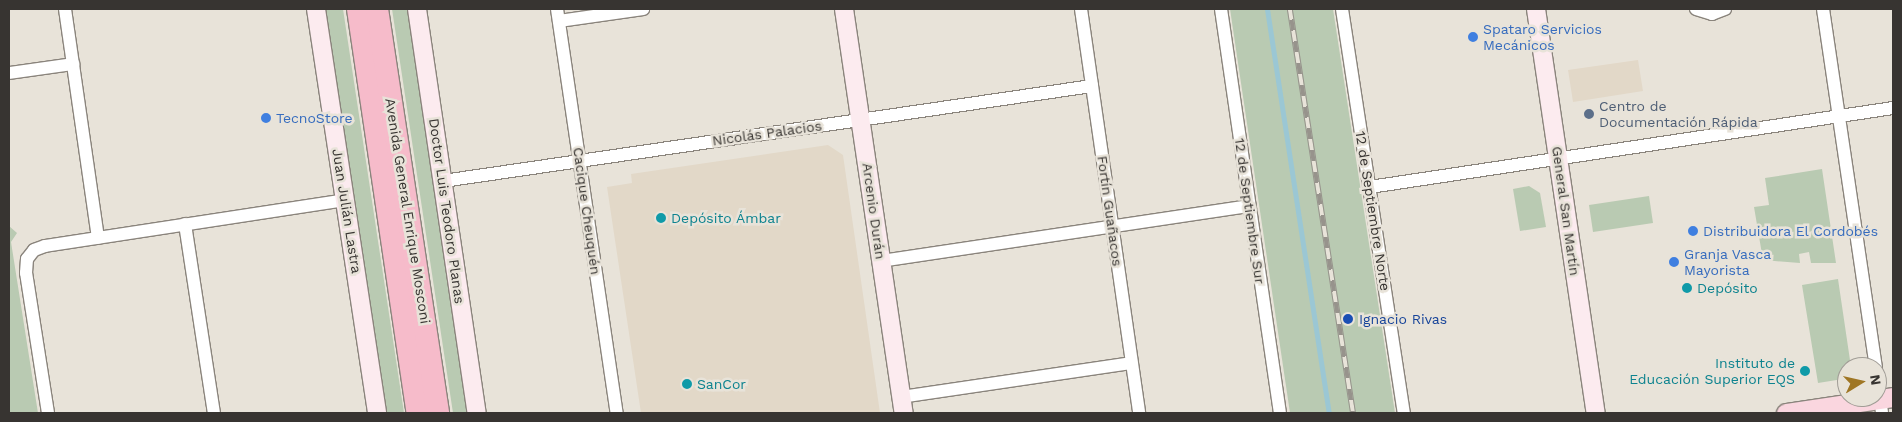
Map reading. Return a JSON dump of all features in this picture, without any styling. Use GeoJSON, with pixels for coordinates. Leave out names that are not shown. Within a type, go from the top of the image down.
{"type":"FeatureCollection","features":[{"type":"Feature","properties":{"kind":"highway","name":"Avenida General Enrique Mosconi"},"geometry":{"type":"LineString","coordinates":[[358,9],[418,413]]}},
{"type":"Feature","properties":{"kind":"highway","name":"Avenida General Enrique Mosconi"},"geometry":{"type":"LineString","coordinates":[[377,9],[438,413]]}},
{"type":"Feature","properties":{"kind":"main road"},"geometry":{"type":"LineString","coordinates":[[1786,413],[1845,407]]}},
{"type":"Feature","properties":{"kind":"street"},"geometry":{"type":"LineString","coordinates":[[65,9],[98,238]]}},
{"type":"Feature","properties":{"kind":"street","name":"Juan Julián Lastra"},"geometry":{"type":"LineString","coordinates":[[316,9],[377,413]]}},
{"type":"Feature","properties":{"kind":"street","name":"Doctor Luis Teodoro Planas"},"geometry":{"type":"LineString","coordinates":[[417,9],[477,413]]}},
{"type":"Feature","properties":{"kind":"street"},"geometry":{"type":"LineString","coordinates":[[558,15],[643,9]]}},
{"type":"Feature","properties":{"kind":"street","name":"Arcenio Durán"},"geometry":{"type":"LineString","coordinates":[[844,9],[902,405]]}},
{"type":"Feature","properties":{"kind":"street","name":"Fortín Guañacos"},"geometry":{"type":"LineString","coordinates":[[1080,9],[1139,413]]}},
{"type":"Feature","properties":{"kind":"street","name":"12 de Septiembre Sur"},"geometry":{"type":"LineString","coordinates":[[1221,9],[1280,413]]}},
{"type":"Feature","properties":{"kind":"street","name":"12 de Septiembre Norte"},"geometry":{"type":"LineString","coordinates":[[1342,9],[1404,413]]}},
{"type":"Feature","properties":{"kind":"street","name":"General San Martín"},"geometry":{"type":"LineString","coordinates":[[1536,9],[1596,413]]}},
{"type":"Feature","properties":{"kind":"street"},"geometry":{"type":"LineString","coordinates":[[1696,9],[1712,14],[1725,9]]}},
{"type":"Feature","properties":{"kind":"street"},"geometry":{"type":"LineString","coordinates":[[1823,9],[1874,357]]}},
{"type":"Feature","properties":{"kind":"street","name":"Cacique Cheuquén"},"geometry":{"type":"LineString","coordinates":[[558,15],[617,413]]}},
{"type":"Feature","properties":{"kind":"street"},"geometry":{"type":"LineString","coordinates":[[9,73],[73,64]]}},
{"type":"Feature","properties":{"kind":"street","name":"Nicolás Palacios"},"geometry":{"type":"LineString","coordinates":[[443,181],[1092,86]]}},
{"type":"Feature","properties":{"kind":"street"},"geometry":{"type":"LineString","coordinates":[[1370,187],[1893,108]]}},
{"type":"Feature","properties":{"kind":"street"},"geometry":{"type":"LineString","coordinates":[[48,413],[26,273],[30,254],[45,246],[345,200]]}},
{"type":"Feature","properties":{"kind":"street"},"geometry":{"type":"LineString","coordinates":[[881,260],[1249,206]]}},
{"type":"Feature","properties":{"kind":"street"},"geometry":{"type":"LineString","coordinates":[[185,224],[214,413]]}},
{"type":"Feature","properties":{"kind":"street"},"geometry":{"type":"LineString","coordinates":[[902,405],[1132,363]]}},
{"type":"Feature","properties":{"kind":"shaded area"},"geometry":{"type":"Polygon","coordinates":[[[1638,60],[1643,91],[1573,102],[1568,70],[1638,60]]]}},
{"type":"Feature","properties":{"kind":"shaded area"},"geometry":{"type":"Polygon","coordinates":[[[828,145],[843,155],[880,413],[641,413],[607,187],[632,183],[631,174],[828,145]]]}},
{"type":"Feature","properties":{"kind":"green space"},"geometry":{"type":"Polygon","coordinates":[[[324,9],[343,9],[404,413],[384,413],[324,9]]]}},
{"type":"Feature","properties":{"kind":"green space"},"geometry":{"type":"Polygon","coordinates":[[[392,9],[409,9],[468,413],[453,413],[392,9]]]}},
{"type":"Feature","properties":{"kind":"green space"},"geometry":{"type":"Polygon","coordinates":[[[1230,9],[1333,9],[1395,413],[1290,413],[1230,9]]]}},
{"type":"Feature","properties":{"kind":"green space"},"geometry":{"type":"Polygon","coordinates":[[[1822,169],[1836,263],[1811,263],[1809,252],[1799,254],[1800,263],[1763,260],[1754,207],[1769,205],[1765,178],[1822,169]]]}},
{"type":"Feature","properties":{"kind":"green space"},"geometry":{"type":"Polygon","coordinates":[[[1529,186],[1540,193],[1546,227],[1520,231],[1513,189],[1529,186]]]}},
{"type":"Feature","properties":{"kind":"green space"},"geometry":{"type":"Polygon","coordinates":[[[1649,196],[1653,223],[1593,232],[1589,205],[1649,196]]]}},
{"type":"Feature","properties":{"kind":"green space"},"geometry":{"type":"Polygon","coordinates":[[[9,226],[17,233],[11,242],[38,413],[9,413],[9,226]]]}},
{"type":"Feature","properties":{"kind":"green space"},"geometry":{"type":"Polygon","coordinates":[[[1838,279],[1850,357],[1837,357],[1837,380],[1818,383],[1802,285],[1838,279]]]}},
{"type":"Feature","properties":{"kind":"waterway"},"geometry":{"type":"LineString","coordinates":[[1267,9],[1329,413]]}},
{"type":"Feature","properties":{"kind":"railway"},"geometry":{"type":"LineString","coordinates":[[1290,9],[1353,413]]}},
{"type":"Feature","properties":{"kind":"place","name":"Spataro Servicios Mecánicos"},"geometry":{"type":"Point","coordinates":[1473,37]}},
{"type":"Feature","properties":{"kind":"place","name":"Centro de Documentación Rápida"},"geometry":{"type":"Point","coordinates":[1589,114]}},
{"type":"Feature","properties":{"kind":"place","name":"TecnoStore"},"geometry":{"type":"Point","coordinates":[266,118]}},
{"type":"Feature","properties":{"kind":"place","name":"Depósito Ámbar"},"geometry":{"type":"Point","coordinates":[661,218]}},
{"type":"Feature","properties":{"kind":"place","name":"Distribuidora El Cordobés"},"geometry":{"type":"Point","coordinates":[1693,231]}},
{"type":"Feature","properties":{"kind":"place","name":"Granja Vasca Mayorista"},"geometry":{"type":"Point","coordinates":[1674,262]}},
{"type":"Feature","properties":{"kind":"place","name":"Depósito"},"geometry":{"type":"Point","coordinates":[1687,288]}},
{"type":"Feature","properties":{"kind":"place","name":"Ignacio Rivas"},"geometry":{"type":"Point","coordinates":[1348,319]}},
{"type":"Feature","properties":{"kind":"place","name":"Instituto de Educación Superior EQS"},"geometry":{"type":"Point","coordinates":[1805,371]}},
{"type":"Feature","properties":{"kind":"place","name":"SanCor"},"geometry":{"type":"Point","coordinates":[687,384]}}]}
